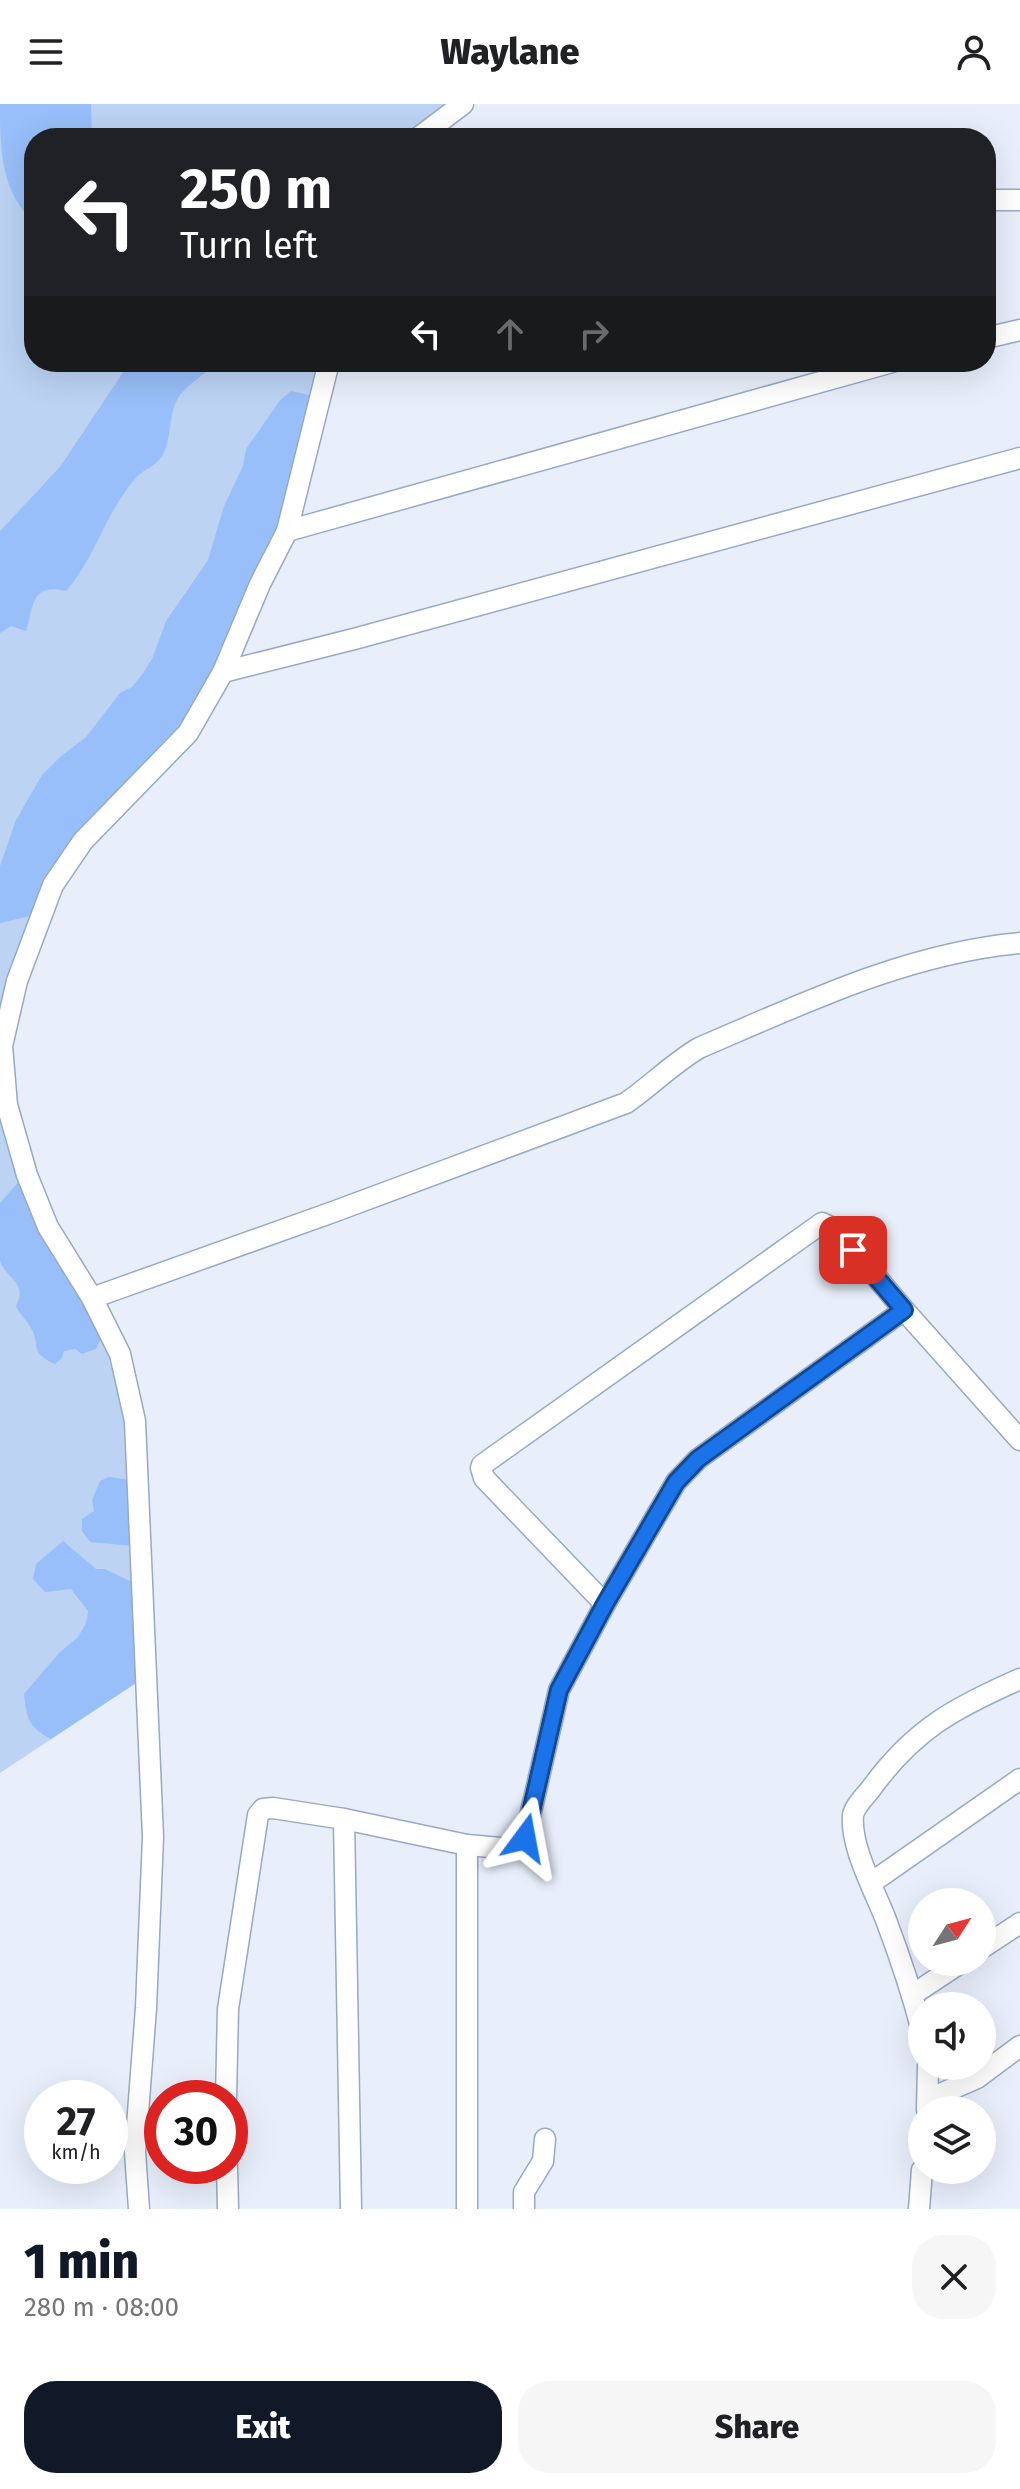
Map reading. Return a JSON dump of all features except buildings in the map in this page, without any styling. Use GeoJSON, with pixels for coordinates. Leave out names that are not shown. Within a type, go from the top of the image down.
{"type":"FeatureCollection","features":[{"type":"Feature","properties":{"kind":"street"},"geometry":{"type":"LineString","coordinates":[[431,128],[463,104]]}},
{"type":"Feature","properties":{"kind":"street"},"geometry":{"type":"LineString","coordinates":[[996,200],[1020,200]]}},
{"type":"Feature","properties":{"kind":"street"},"geometry":{"type":"LineString","coordinates":[[996,336],[1020,330]]}},
{"type":"Feature","properties":{"kind":"street"},"geometry":{"type":"LineString","coordinates":[[139,2209],[135,2152],[146,2008],[153,1837],[135,1421],[120,1354],[92,1298],[48,1227],[27,1175],[7,1105],[2,1046],[17,981],[53,885],[83,841],[188,733],[223,672],[260,584],[287,531],[327,372]]}},
{"type":"Feature","properties":{"kind":"street"},"geometry":{"type":"LineString","coordinates":[[287,531],[856,372]]}},
{"type":"Feature","properties":{"kind":"street"},"geometry":{"type":"LineString","coordinates":[[223,672],[1020,458]]}},
{"type":"Feature","properties":{"kind":"street"},"geometry":{"type":"LineString","coordinates":[[92,1298],[626,1103],[699,1048],[873,976],[985,946],[1020,943]]}},
{"type":"Feature","properties":{"kind":"street"},"geometry":{"type":"LineString","coordinates":[[605,1604],[484,1478],[481,1468],[485,1462],[822,1223],[837,1230],[1020,1440]]}},
{"type":"Feature","properties":{"kind":"street"},"geometry":{"type":"LineString","coordinates":[[226,2080],[228,2009],[258,1815],[263,1809],[344,1819],[467,1845],[512,1849],[520,1846],[525,1838],[559,1690],[676,1482],[698,1459],[904,1310]]}},
{"type":"Feature","properties":{"kind":"street"},"geometry":{"type":"LineString","coordinates":[[911,1992],[871,1883],[854,1830],[853,1812],[892,1759],[936,1722],[953,1710],[1020,1679]]}},
{"type":"Feature","properties":{"kind":"street"},"geometry":{"type":"LineString","coordinates":[[871,1883],[1020,1779]]}},
{"type":"Feature","properties":{"kind":"street"},"geometry":{"type":"LineString","coordinates":[[344,1819],[351,2209]]}},
{"type":"Feature","properties":{"kind":"street"},"geometry":{"type":"LineString","coordinates":[[467,1845],[467,2209]]}},
{"type":"Feature","properties":{"kind":"street"},"geometry":{"type":"LineString","coordinates":[[996,1939],[1020,1923]]}},
{"type":"Feature","properties":{"kind":"street"},"geometry":{"type":"LineString","coordinates":[[917,1992],[941,1976]]}},
{"type":"Feature","properties":{"kind":"street"},"geometry":{"type":"LineString","coordinates":[[943,2096],[977,2078],[1020,2046]]}},
{"type":"Feature","properties":{"kind":"street"},"geometry":{"type":"LineString","coordinates":[[524,2209],[524,2192],[543,2161],[545,2139]]}},
{"type":"Feature","properties":{"kind":"street"},"geometry":{"type":"LineString","coordinates":[[227,2184],[228,2209]]}},
{"type":"Feature","properties":{"kind":"street"},"geometry":{"type":"LineString","coordinates":[[919,2209],[921,2184]]}},
{"type":"Feature","properties":{"kind":"shaded area"},"geometry":{"type":"Polygon","coordinates":[[[0,104],[452,104],[422,128],[24,128],[24,372],[320,372],[302,448],[78,838],[0,1021],[0,104]]]}},
{"type":"Feature","properties":{"kind":"shaded area"},"geometry":{"type":"Polygon","coordinates":[[[0,104],[91,104],[92,128],[24,128],[24,210],[6,176],[0,104]]]}},
{"type":"Feature","properties":{"kind":"shaded area"},"geometry":{"type":"Polygon","coordinates":[[[123,372],[206,372],[177,400],[163,454],[125,492],[85,564],[66,591],[55,589],[40,593],[33,605],[26,631],[11,626],[0,633],[0,531],[60,467],[123,372]]]}},
{"type":"Feature","properties":{"kind":"shaded area"},"geometry":{"type":"Polygon","coordinates":[[[291,391],[314,396],[282,528],[201,701],[35,915],[0,923],[0,866],[16,820],[42,775],[86,737],[120,693],[132,687],[152,659],[166,621],[208,560],[224,506],[243,466],[246,449],[280,400],[291,391]]]}},
{"type":"Feature","properties":{"kind":"shaded area"},"geometry":{"type":"Polygon","coordinates":[[[0,1094],[114,1356],[129,1421],[139,1681],[0,1773],[0,1094]]]}},
{"type":"Feature","properties":{"kind":"shaded area"},"geometry":{"type":"Polygon","coordinates":[[[21,1179],[103,1335],[96,1349],[82,1354],[75,1349],[64,1351],[55,1364],[38,1352],[34,1334],[16,1306],[20,1292],[18,1286],[0,1261],[0,1203],[21,1179]]]}},
{"type":"Feature","properties":{"kind":"shaded area"},"geometry":{"type":"Polygon","coordinates":[[[109,1477],[131,1480],[133,1546],[90,1542],[82,1531],[82,1519],[94,1511],[92,1500],[100,1481],[109,1477]]]}},
{"type":"Feature","properties":{"kind":"shaded area"},"geometry":{"type":"Polygon","coordinates":[[[63,1541],[96,1569],[105,1569],[134,1583],[139,1681],[51,1739],[30,1721],[24,1694],[59,1653],[78,1637],[86,1624],[88,1611],[71,1589],[45,1592],[33,1579],[36,1564],[63,1541]]]}},
{"type":"Feature","properties":{"kind":"route"},"geometry":{"type":"LineString","coordinates":[[525,1838],[559,1690],[676,1482],[698,1459],[904,1310],[853,1250]]}}]}
